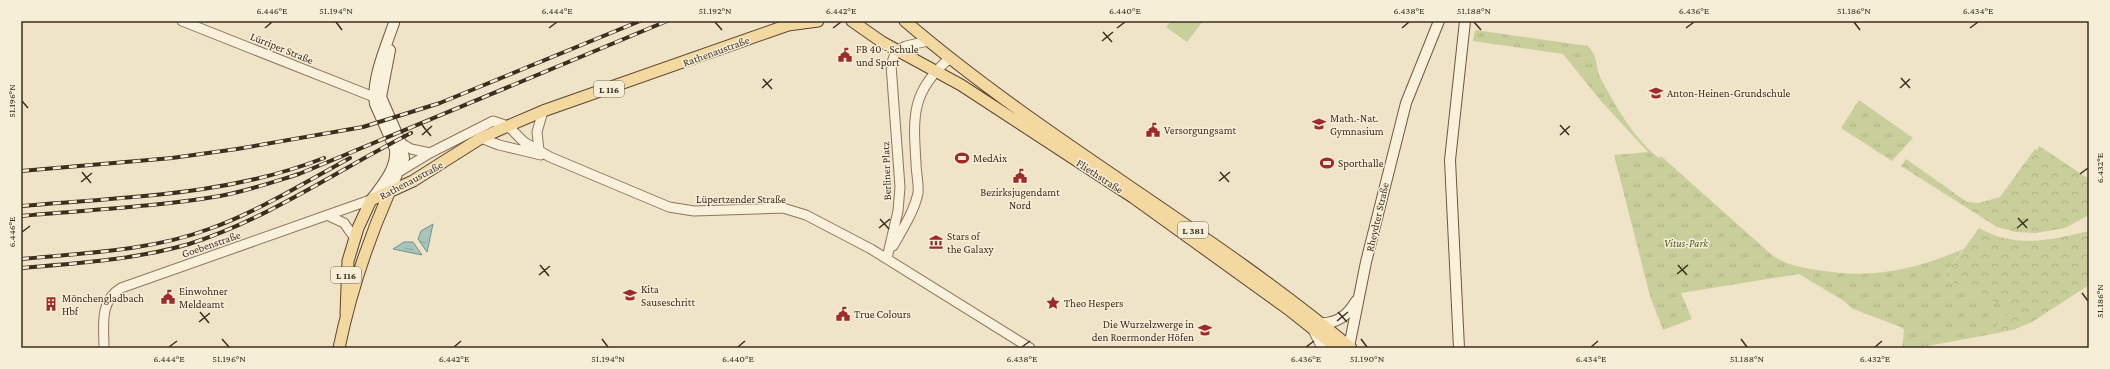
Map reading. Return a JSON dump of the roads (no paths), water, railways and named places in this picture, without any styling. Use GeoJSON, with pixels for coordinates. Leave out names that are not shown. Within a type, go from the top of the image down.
{"type":"FeatureCollection","features":[{"type":"Feature","properties":{"kind":"main road","name":"Rathenaustraße"},"geometry":{"type":"LineString","coordinates":[[372,200],[389,193],[435,169],[481,138],[544,111],[791,23],[818,21]]}},
{"type":"Feature","properties":{"kind":"main road","name":"Fliethstraße"},"geometry":{"type":"LineString","coordinates":[[852,21],[896,51],[961,85],[1134,198],[1288,309],[1350,348]]}},
{"type":"Feature","properties":{"kind":"main road","name":"Fliethstraße"},"geometry":{"type":"LineString","coordinates":[[905,21],[950,58],[1032,119],[1181,221],[1316,326],[1337,348]]}},
{"type":"Feature","properties":{"kind":"main road","name":"Rheydter Straße"},"geometry":{"type":"LineString","coordinates":[[1350,348],[1358,298],[1406,103],[1439,21]]}},
{"type":"Feature","properties":{"kind":"main road"},"geometry":{"type":"LineString","coordinates":[[1459,348],[1450,160],[1465,21]]}},
{"type":"Feature","properties":{"kind":"main road"},"geometry":{"type":"LineString","coordinates":[[372,200],[391,172],[396,156],[393,144],[375,104],[374,97],[382,57],[394,22]]}},
{"type":"Feature","properties":{"kind":"main road"},"geometry":{"type":"LineString","coordinates":[[389,193],[404,158],[401,143],[381,97],[394,22]]}},
{"type":"Feature","properties":{"kind":"main road","name":"L 116"},"geometry":{"type":"LineString","coordinates":[[339,348],[346,314],[364,256],[389,193]]}},
{"type":"Feature","properties":{"kind":"main road","name":"L 116"},"geometry":{"type":"LineString","coordinates":[[346,314],[348,261],[354,237],[372,200]]}},
{"type":"Feature","properties":{"kind":"main road"},"geometry":{"type":"LineString","coordinates":[[1316,326],[1339,320],[1351,309],[1358,298]]}},
{"type":"Feature","properties":{"kind":"street","name":"Lürriper Straße"},"geometry":{"type":"LineString","coordinates":[[182,21],[374,97]]}},
{"type":"Feature","properties":{"kind":"street"},"geometry":{"type":"LineString","coordinates":[[896,51],[906,46],[928,41]]}},
{"type":"Feature","properties":{"kind":"street","name":"Berliner Platz"},"geometry":{"type":"LineString","coordinates":[[887,258],[898,211],[900,187],[891,69],[893,57],[896,51]]}},
{"type":"Feature","properties":{"kind":"street"},"geometry":{"type":"LineString","coordinates":[[887,258],[908,219],[918,193],[913,122],[918,101],[935,71],[950,58]]}},
{"type":"Feature","properties":{"kind":"street"},"geometry":{"type":"LineString","coordinates":[[539,150],[537,132],[544,111]]}},
{"type":"Feature","properties":{"kind":"street","name":"Rathenaustraße"},"geometry":{"type":"LineString","coordinates":[[372,200],[400,170],[430,152],[488,122],[498,121],[508,126]]}},
{"type":"Feature","properties":{"kind":"street","name":"Lüpertzender Straße"},"geometry":{"type":"LineString","coordinates":[[508,126],[524,142],[550,157],[647,198],[682,210],[783,208],[798,212],[887,258],[1030,348]]}},
{"type":"Feature","properties":{"kind":"street"},"geometry":{"type":"LineString","coordinates":[[481,138],[508,147],[550,157]]}},
{"type":"Feature","properties":{"kind":"street"},"geometry":{"type":"LineString","coordinates":[[401,143],[411,149],[430,152]]}},
{"type":"Feature","properties":{"kind":"street","name":"Goebenstraße"},"geometry":{"type":"LineString","coordinates":[[104,348],[105,305],[113,293],[144,280],[372,200]]}},
{"type":"Feature","properties":{"kind":"street"},"geometry":{"type":"LineString","coordinates":[[327,215],[344,223],[354,237]]}},
{"type":"Feature","properties":{"kind":"street"},"geometry":{"type":"LineString","coordinates":[[1316,326],[1322,348]]}},
{"type":"Feature","properties":{"kind":"water"},"geometry":{"type":"Polygon","coordinates":[[[433,224],[427,252],[418,239],[421,231],[433,224]]]}},
{"type":"Feature","properties":{"kind":"water"},"geometry":{"type":"Polygon","coordinates":[[[404,242],[413,242],[422,255],[393,249],[404,242]]]}},
{"type":"Feature","properties":{"kind":"railway"},"geometry":{"type":"LineString","coordinates":[[21,171],[172,158],[237,149],[363,127],[440,103],[640,21]]}},
{"type":"Feature","properties":{"kind":"railway"},"geometry":{"type":"LineString","coordinates":[[21,216],[195,200],[240,192],[260,186],[299,174],[667,21]]}},
{"type":"Feature","properties":{"kind":"railway"},"geometry":{"type":"LineString","coordinates":[[21,268],[148,254],[189,244],[218,234],[275,208],[411,133]]}},
{"type":"Feature","properties":{"kind":"railway"},"geometry":{"type":"LineString","coordinates":[[21,206],[136,197],[212,188],[287,171],[324,158]]}},
{"type":"Feature","properties":{"kind":"railway"},"geometry":{"type":"LineString","coordinates":[[21,259],[93,253],[140,247],[187,236],[228,222],[246,214],[350,158]]}},
{"type":"Feature","properties":{"kind":"place","name":"FB 40 - Schule und Sport"},"geometry":{"type":"Point","coordinates":[845,55]}},
{"type":"Feature","properties":{"kind":"place","name":"Anton-Heinen-Grundschule"},"geometry":{"type":"Point","coordinates":[1656,93]}},
{"type":"Feature","properties":{"kind":"place","name":"Math.-Nat. Gymnasium"},"geometry":{"type":"Point","coordinates":[1319,124]}},
{"type":"Feature","properties":{"kind":"place","name":"Versorgungsamt"},"geometry":{"type":"Point","coordinates":[1153,130]}},
{"type":"Feature","properties":{"kind":"place","name":"MedAix"},"geometry":{"type":"Point","coordinates":[962,158]}},
{"type":"Feature","properties":{"kind":"place","name":"Sporthalle"},"geometry":{"type":"Point","coordinates":[1327,163]}},
{"type":"Feature","properties":{"kind":"place","name":"Bezirksjugendamt Nord"},"geometry":{"type":"Point","coordinates":[1020,176]}},
{"type":"Feature","properties":{"kind":"place","name":"Stars of the Galaxy"},"geometry":{"type":"Point","coordinates":[936,242]}},
{"type":"Feature","properties":{"kind":"place","name":"Kita Sauseschritt"},"geometry":{"type":"Point","coordinates":[630,295]}},
{"type":"Feature","properties":{"kind":"place","name":"Einwohner Meldeamt"},"geometry":{"type":"Point","coordinates":[168,297]}},
{"type":"Feature","properties":{"kind":"place","name":"Theo Hespers"},"geometry":{"type":"Point","coordinates":[1053,303]}},
{"type":"Feature","properties":{"kind":"place","name":"Mönchengladbach Hbf"},"geometry":{"type":"Point","coordinates":[51,304]}},
{"type":"Feature","properties":{"kind":"place","name":"True Colours"},"geometry":{"type":"Point","coordinates":[843,314]}},
{"type":"Feature","properties":{"kind":"place","name":"Die Wurzelzwerge in den Roermonder Höfen"},"geometry":{"type":"Point","coordinates":[1205,330]}},
{"type":"Feature","properties":{"kind":"park label","name":"Vitus-Park"},"geometry":{"type":"Point","coordinates":[1686,243]}}]}
